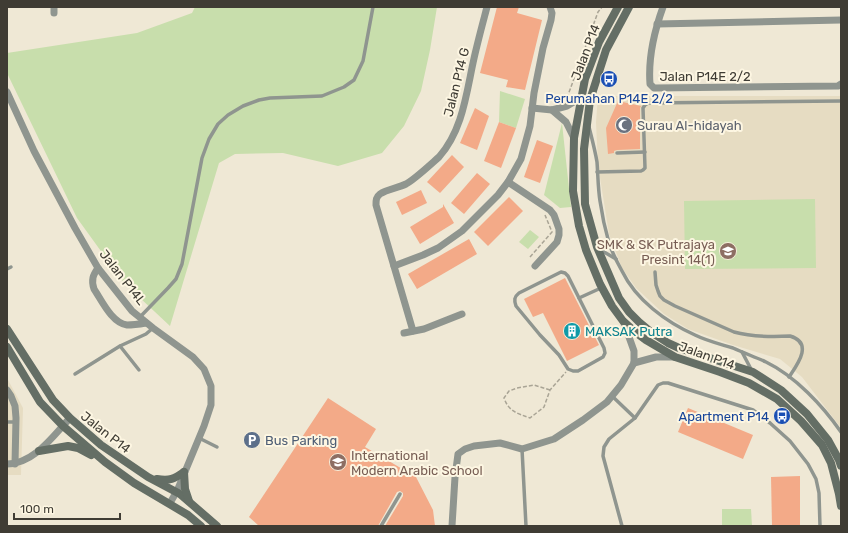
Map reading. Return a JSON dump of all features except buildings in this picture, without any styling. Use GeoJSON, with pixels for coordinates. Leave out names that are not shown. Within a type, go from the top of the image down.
{"type":"FeatureCollection","features":[{"type":"Feature","properties":{"kind":"main road","name":"Jalan P14"},"geometry":{"type":"LineString","coordinates":[[618,7],[599,42],[586,80],[574,138],[573,191],[579,226],[586,250],[601,288],[623,321],[646,340],[675,357],[749,383],[776,399],[801,421],[822,445],[831,463],[841,506]]}},
{"type":"Feature","properties":{"kind":"main road","name":"Jalan P14"},"geometry":{"type":"LineString","coordinates":[[629,7],[606,50],[590,100],[584,149],[585,204],[597,247],[620,298],[629,312],[639,322],[668,343],[753,372],[781,390],[807,414],[828,440],[841,466]]}},
{"type":"Feature","properties":{"kind":"main road","name":"Jalan P14"},"geometry":{"type":"LineString","coordinates":[[7,329],[53,400],[70,418],[101,446],[148,477],[177,491],[217,526]]}},
{"type":"Feature","properties":{"kind":"main road","name":"Jalan P14"},"geometry":{"type":"LineString","coordinates":[[7,348],[40,402],[63,426],[104,462],[134,483],[170,503],[201,526]]}},
{"type":"Feature","properties":{"kind":"main road"},"geometry":{"type":"LineString","coordinates":[[39,452],[68,446],[78,448],[104,462]]}},
{"type":"Feature","properties":{"kind":"main road"},"geometry":{"type":"LineString","coordinates":[[148,477],[165,480],[174,479],[184,472]]}},
{"type":"Feature","properties":{"kind":"main road"},"geometry":{"type":"LineString","coordinates":[[184,472],[185,489],[189,501]]}},
{"type":"Feature","properties":{"kind":"street","name":"Jalan P14 G"},"geometry":{"type":"LineString","coordinates":[[413,331],[376,205],[377,198],[381,193],[406,184],[438,157],[448,145],[462,116],[487,7]]}},
{"type":"Feature","properties":{"kind":"street"},"geometry":{"type":"LineString","coordinates":[[394,266],[438,248],[462,231],[498,195],[508,182],[521,159],[530,126],[543,48],[551,20],[552,13],[550,7]]}},
{"type":"Feature","properties":{"kind":"street","name":"Jalan P14E 2/2"},"geometry":{"type":"LineString","coordinates":[[663,7],[657,24],[651,52],[650,84],[654,88],[838,86],[841,84]]}},
{"type":"Feature","properties":{"kind":"street"},"geometry":{"type":"LineString","coordinates":[[657,24],[841,20]]}},
{"type":"Feature","properties":{"kind":"street","name":"Jalan P14L"},"geometry":{"type":"LineString","coordinates":[[7,92],[34,151],[98,268],[132,310],[153,328],[193,357],[204,369],[211,386],[211,405],[177,491],[170,503]]}},
{"type":"Feature","properties":{"kind":"street"},"geometry":{"type":"LineString","coordinates":[[532,108],[552,110],[567,106],[582,97]]}},
{"type":"Feature","properties":{"kind":"street"},"geometry":{"type":"LineString","coordinates":[[552,110],[566,122],[574,138]]}},
{"type":"Feature","properties":{"kind":"street"},"geometry":{"type":"LineString","coordinates":[[508,182],[550,210],[554,215],[559,228],[557,242],[535,266]]}},
{"type":"Feature","properties":{"kind":"street"},"geometry":{"type":"LineString","coordinates":[[98,268],[92,278],[92,283],[94,289],[115,320],[127,325],[146,322]]}},
{"type":"Feature","properties":{"kind":"street"},"geometry":{"type":"LineString","coordinates":[[404,333],[424,329],[462,314]]}},
{"type":"Feature","properties":{"kind":"street"},"geometry":{"type":"LineString","coordinates":[[452,526],[458,454],[465,449],[474,446],[500,443],[522,449],[554,439],[607,402],[621,385],[634,363],[634,351],[623,321]]}},
{"type":"Feature","properties":{"kind":"street"},"geometry":{"type":"LineString","coordinates":[[634,363],[656,357],[675,357]]}},
{"type":"Feature","properties":{"kind":"street"},"geometry":{"type":"LineString","coordinates":[[7,390],[15,406],[15,464]]}},
{"type":"Feature","properties":{"kind":"street"},"geometry":{"type":"LineString","coordinates":[[7,464],[15,464],[39,452],[70,418]]}},
{"type":"Feature","properties":{"kind":"lane"},"geometry":{"type":"LineString","coordinates":[[140,317],[176,279],[179,272],[182,264],[202,158],[209,139],[218,124],[228,115],[243,106],[259,100],[270,98],[322,96],[344,87],[354,80],[362,61],[372,7]]}},
{"type":"Feature","properties":{"kind":"lane"},"geometry":{"type":"LineString","coordinates":[[597,172],[641,171],[645,168],[643,108],[648,103],[841,101]]}},
{"type":"Feature","properties":{"kind":"lane"},"geometry":{"type":"LineString","coordinates":[[587,120],[594,147],[600,200],[610,245],[622,272],[635,291],[647,304],[681,328],[696,336],[742,352],[767,363],[789,377],[818,403],[841,432]]}},
{"type":"Feature","properties":{"kind":"lane"},"geometry":{"type":"LineString","coordinates":[[617,153],[644,152]]}},
{"type":"Feature","properties":{"kind":"lane"},"geometry":{"type":"LineString","coordinates":[[597,247],[617,260]]}},
{"type":"Feature","properties":{"kind":"lane"},"geometry":{"type":"LineString","coordinates":[[7,269],[11,267]]}},
{"type":"Feature","properties":{"kind":"lane"},"geometry":{"type":"LineString","coordinates":[[561,272],[568,276],[579,298],[604,348],[605,353],[603,357],[578,371],[573,371],[568,369],[559,355],[540,335],[516,306],[514,301],[519,293],[561,272]]}},
{"type":"Feature","properties":{"kind":"lane"},"geometry":{"type":"LineString","coordinates":[[655,272],[656,285],[660,296],[675,306],[743,335],[790,336],[796,338],[802,347],[802,354],[800,360],[789,377]]}},
{"type":"Feature","properties":{"kind":"lane"},"geometry":{"type":"LineString","coordinates":[[579,298],[601,288]]}},
{"type":"Feature","properties":{"kind":"lane"},"geometry":{"type":"LineString","coordinates":[[75,374],[120,346],[146,334],[153,328]]}},
{"type":"Feature","properties":{"kind":"lane"},"geometry":{"type":"LineString","coordinates":[[120,346],[139,370]]}},
{"type":"Feature","properties":{"kind":"lane"},"geometry":{"type":"LineString","coordinates":[[742,352],[753,372]]}},
{"type":"Feature","properties":{"kind":"lane"},"geometry":{"type":"LineString","coordinates":[[622,526],[603,456],[604,447],[609,439],[635,418],[658,385],[663,383],[668,383],[753,410],[790,441],[808,464],[816,479],[819,493],[820,526]]}},
{"type":"Feature","properties":{"kind":"lane"},"geometry":{"type":"LineString","coordinates":[[612,396],[635,418]]}},
{"type":"Feature","properties":{"kind":"lane"},"geometry":{"type":"LineString","coordinates":[[7,422],[16,422]]}},
{"type":"Feature","properties":{"kind":"lane"},"geometry":{"type":"LineString","coordinates":[[199,438],[217,447]]}},
{"type":"Feature","properties":{"kind":"lane"},"geometry":{"type":"LineString","coordinates":[[522,449],[526,526]]}},
{"type":"Feature","properties":{"kind":"lane"},"geometry":{"type":"LineString","coordinates":[[381,526],[400,494]]}},
{"type":"Feature","properties":{"kind":"path"},"geometry":{"type":"LineString","coordinates":[[564,107],[598,12],[602,7]]}},
{"type":"Feature","properties":{"kind":"path"},"geometry":{"type":"LineString","coordinates":[[530,257],[552,232],[545,215]]}},
{"type":"Feature","properties":{"kind":"path"},"geometry":{"type":"LineString","coordinates":[[550,390],[534,385],[509,391],[504,398],[507,406],[515,412],[530,418],[544,406],[550,390],[568,369]]}},
{"type":"Feature","properties":{"kind":"shaded area","name":"SMK & SK Putrajaya Presint 14(1)"},"geometry":{"type":"Polygon","coordinates":[[[598,96],[841,96],[841,428],[802,377],[780,359],[733,345],[688,329],[664,314],[636,288],[622,268],[609,234],[598,165],[596,122],[598,96]]]}},
{"type":"Feature","properties":{"kind":"shaded area"},"geometry":{"type":"Polygon","coordinates":[[[7,378],[23,408],[21,475],[7,475],[7,378]]]}},
{"type":"Feature","properties":{"kind":"green space"},"geometry":{"type":"Polygon","coordinates":[[[195,7],[437,7],[421,91],[404,126],[382,153],[338,166],[283,153],[235,154],[219,163],[170,326],[124,283],[77,218],[7,73],[7,53],[137,33],[192,13],[195,7]]]}},
{"type":"Feature","properties":{"kind":"green space"},"geometry":{"type":"Polygon","coordinates":[[[500,91],[525,99],[516,128],[499,122],[500,91]]]}},
{"type":"Feature","properties":{"kind":"green space"},"geometry":{"type":"Polygon","coordinates":[[[562,123],[571,207],[560,208],[544,195],[562,123]]]}},
{"type":"Feature","properties":{"kind":"green space"},"geometry":{"type":"Polygon","coordinates":[[[815,199],[816,268],[685,269],[684,201],[815,199]]]}},
{"type":"Feature","properties":{"kind":"green space"},"geometry":{"type":"Polygon","coordinates":[[[530,230],[539,237],[528,249],[519,242],[530,230]]]}},
{"type":"Feature","properties":{"kind":"green space"},"geometry":{"type":"Polygon","coordinates":[[[722,509],[751,509],[752,526],[722,526],[722,509]]]}},
{"type":"Feature","properties":{"kind":"place","name":"Perumahan P14E 2/2"},"geometry":{"type":"Point","coordinates":[609,79]}},
{"type":"Feature","properties":{"kind":"place","name":"Surau Al-hidayah"},"geometry":{"type":"Point","coordinates":[624,125]}},
{"type":"Feature","properties":{"kind":"place","name":"SMK & SK Putrajaya Presint 14(1)"},"geometry":{"type":"Point","coordinates":[728,251]}},
{"type":"Feature","properties":{"kind":"place","name":"MAKSAK Putra"},"geometry":{"type":"Point","coordinates":[572,331]}},
{"type":"Feature","properties":{"kind":"place","name":"Apartment P14"},"geometry":{"type":"Point","coordinates":[782,416]}},
{"type":"Feature","properties":{"kind":"place","name":"Bus Parking"},"geometry":{"type":"Point","coordinates":[252,440]}},
{"type":"Feature","properties":{"kind":"place","name":"International Modern Arabic School"},"geometry":{"type":"Point","coordinates":[338,462]}}]}
